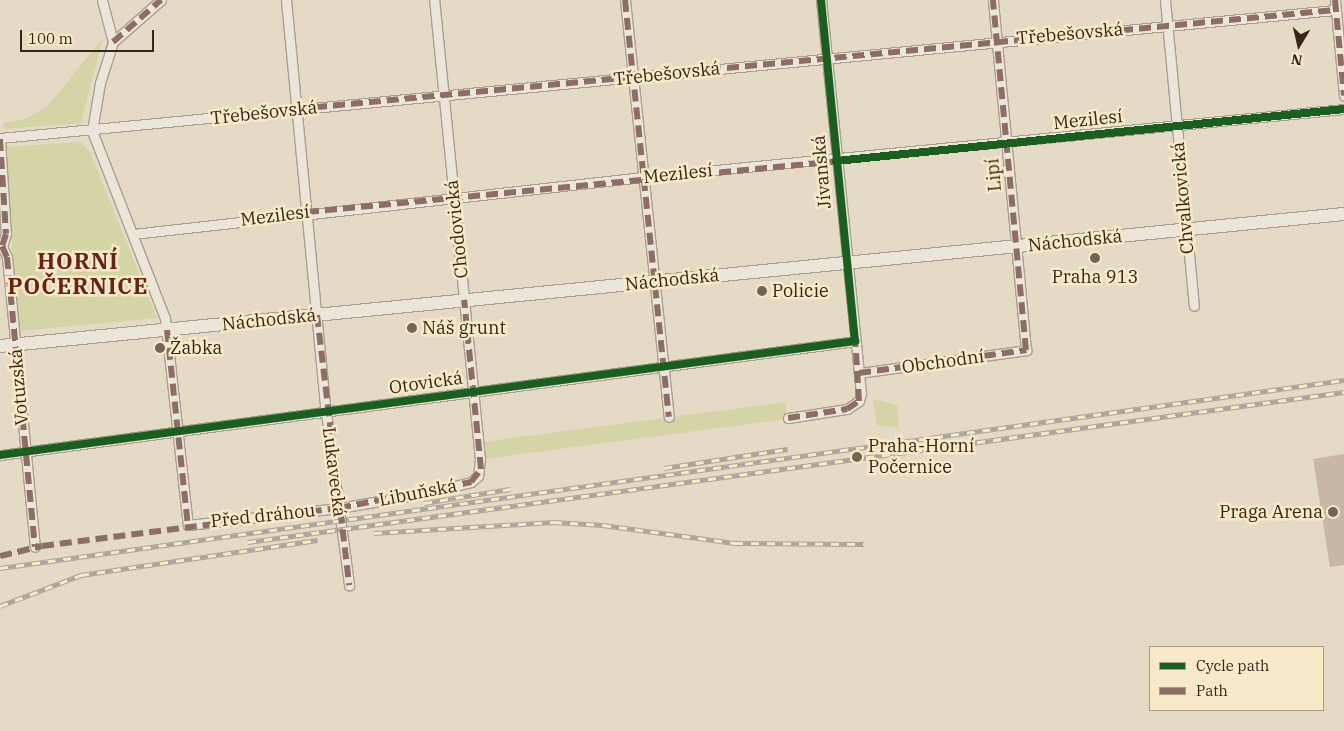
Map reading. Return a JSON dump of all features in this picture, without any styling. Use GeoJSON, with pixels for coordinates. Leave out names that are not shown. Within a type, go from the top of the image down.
{"type":"FeatureCollection","features":[{"type":"Feature","properties":{"kind":"main road","name":"Náchodská"},"geometry":{"type":"LineString","coordinates":[[0,346],[1344,214]]}},
{"type":"Feature","properties":{"kind":"street"},"geometry":{"type":"LineString","coordinates":[[102,0],[113,42]]}},
{"type":"Feature","properties":{"kind":"street"},"geometry":{"type":"LineString","coordinates":[[161,0],[113,42],[100,83],[92,130],[133,234],[167,330],[180,431]]}},
{"type":"Feature","properties":{"kind":"street","name":"Lukavecká"},"geometry":{"type":"LineString","coordinates":[[286,0],[326,412],[349,585]]}},
{"type":"Feature","properties":{"kind":"street","name":"Chodovická"},"geometry":{"type":"LineString","coordinates":[[434,0],[480,459]]}},
{"type":"Feature","properties":{"kind":"street"},"geometry":{"type":"LineString","coordinates":[[625,0],[669,417]]}},
{"type":"Feature","properties":{"kind":"street","name":"Jívanská"},"geometry":{"type":"LineString","coordinates":[[788,418],[847,409],[859,401],[861,393],[845,263],[821,0]]}},
{"type":"Feature","properties":{"kind":"street","name":"Lipí"},"geometry":{"type":"LineString","coordinates":[[993,0],[1026,350]]}},
{"type":"Feature","properties":{"kind":"street","name":"Chvalkovická"},"geometry":{"type":"LineString","coordinates":[[1165,0],[1194,306]]}},
{"type":"Feature","properties":{"kind":"street"},"geometry":{"type":"LineString","coordinates":[[1335,0],[1344,96]]}},
{"type":"Feature","properties":{"kind":"street","name":"Třebešovská"},"geometry":{"type":"LineString","coordinates":[[0,138],[633,78],[997,40],[1335,10]]}},
{"type":"Feature","properties":{"kind":"street","name":"Mezilesí"},"geometry":{"type":"LineString","coordinates":[[133,234],[307,212],[644,177],[836,161],[1344,109]]}},
{"type":"Feature","properties":{"kind":"street","name":"Votuzská"},"geometry":{"type":"LineString","coordinates":[[0,138],[6,234],[1,246],[7,257],[35,547]]}},
{"type":"Feature","properties":{"kind":"street","name":"Otovická"},"geometry":{"type":"LineString","coordinates":[[0,455],[855,341]]}},
{"type":"Feature","properties":{"kind":"street","name":"Obchodní"},"geometry":{"type":"LineString","coordinates":[[859,373],[1026,350]]}},
{"type":"Feature","properties":{"kind":"street","name":"Před dráhou"},"geometry":{"type":"LineString","coordinates":[[180,431],[188,525],[339,508]]}},
{"type":"Feature","properties":{"kind":"street","name":"Libuňská"},"geometry":{"type":"LineString","coordinates":[[339,508],[471,482],[480,469],[480,459]]}},
{"type":"Feature","properties":{"kind":"green space"},"geometry":{"type":"Polygon","coordinates":[[[103,38],[81,123],[4,129],[3,123],[25,119],[47,107],[103,38]]]}},
{"type":"Feature","properties":{"kind":"green space"},"geometry":{"type":"Polygon","coordinates":[[[81,142],[90,152],[157,318],[18,331],[5,147],[81,142]]]}},
{"type":"Feature","properties":{"kind":"green space"},"geometry":{"type":"Polygon","coordinates":[[[873,399],[897,405],[899,428],[877,425],[873,399]]]}},
{"type":"Feature","properties":{"kind":"green space"},"geometry":{"type":"Polygon","coordinates":[[[786,402],[786,419],[484,459],[482,442],[786,402]]]}},
{"type":"Feature","properties":{"kind":"building","name":"Praga Arena"},"geometry":{"type":"Polygon","coordinates":[[[1344,454],[1344,565],[1330,567],[1313,459],[1344,454]]]}},
{"type":"Feature","properties":{"kind":"railway"},"geometry":{"type":"LineString","coordinates":[[0,568],[1344,380]]}},
{"type":"Feature","properties":{"kind":"railway"},"geometry":{"type":"LineString","coordinates":[[248,542],[1344,392]]}},
{"type":"Feature","properties":{"kind":"railway"},"geometry":{"type":"LineString","coordinates":[[664,468],[788,449]]}},
{"type":"Feature","properties":{"kind":"railway"},"geometry":{"type":"LineString","coordinates":[[424,503],[510,489]]}},
{"type":"Feature","properties":{"kind":"railway"},"geometry":{"type":"LineString","coordinates":[[374,533],[554,522],[603,525],[735,543],[864,544]]}},
{"type":"Feature","properties":{"kind":"railway"},"geometry":{"type":"LineString","coordinates":[[0,606],[81,575],[317,540]]}},
{"type":"Feature","properties":{"kind":"marked path"},"geometry":{"type":"LineString","coordinates":[[113,42],[161,0]]}},
{"type":"Feature","properties":{"kind":"marked path"},"geometry":{"type":"LineString","coordinates":[[625,0],[669,417]]}},
{"type":"Feature","properties":{"kind":"marked path"},"geometry":{"type":"LineString","coordinates":[[859,373],[1026,350],[993,0]]}},
{"type":"Feature","properties":{"kind":"marked path"},"geometry":{"type":"LineString","coordinates":[[1335,0],[1344,96]]}},
{"type":"Feature","properties":{"kind":"marked path"},"geometry":{"type":"LineString","coordinates":[[297,109],[1335,10]]}},
{"type":"Feature","properties":{"kind":"marked path"},"geometry":{"type":"LineString","coordinates":[[0,139],[6,234],[2,246],[7,257],[35,547]]}},
{"type":"Feature","properties":{"kind":"marked path"},"geometry":{"type":"LineString","coordinates":[[307,212],[840,161]]}},
{"type":"Feature","properties":{"kind":"marked path"},"geometry":{"type":"LineString","coordinates":[[0,556],[42,546],[339,508],[471,482],[481,469],[464,300]]}},
{"type":"Feature","properties":{"kind":"marked path"},"geometry":{"type":"LineString","coordinates":[[317,315],[349,585]]}},
{"type":"Feature","properties":{"kind":"marked path"},"geometry":{"type":"LineString","coordinates":[[167,330],[188,525]]}},
{"type":"Feature","properties":{"kind":"marked path"},"geometry":{"type":"LineString","coordinates":[[788,418],[847,409],[859,401],[855,338]]}},
{"type":"Feature","properties":{"kind":"cycle path"},"geometry":{"type":"LineString","coordinates":[[0,455],[855,341],[821,0]]}},
{"type":"Feature","properties":{"kind":"cycle path"},"geometry":{"type":"LineString","coordinates":[[836,161],[1344,109]]}},
{"type":"Feature","properties":{"kind":"place","name":"Praha 913"},"geometry":{"type":"Point","coordinates":[1095,258]}},
{"type":"Feature","properties":{"kind":"place","name":"Policie"},"geometry":{"type":"Point","coordinates":[762,291]}},
{"type":"Feature","properties":{"kind":"place","name":"Náš grunt"},"geometry":{"type":"Point","coordinates":[412,328]}},
{"type":"Feature","properties":{"kind":"place","name":"Žabka"},"geometry":{"type":"Point","coordinates":[160,348]}},
{"type":"Feature","properties":{"kind":"place","name":"Praha-Horní Počernice"},"geometry":{"type":"Point","coordinates":[857,457]}},
{"type":"Feature","properties":{"kind":"place","name":"Praga Arena"},"geometry":{"type":"Point","coordinates":[1333,512]}},
{"type":"Feature","properties":{"kind":"district","name":"HORNÍ POČERNICE"},"geometry":{"type":"Point","coordinates":[78,272]}}]}
